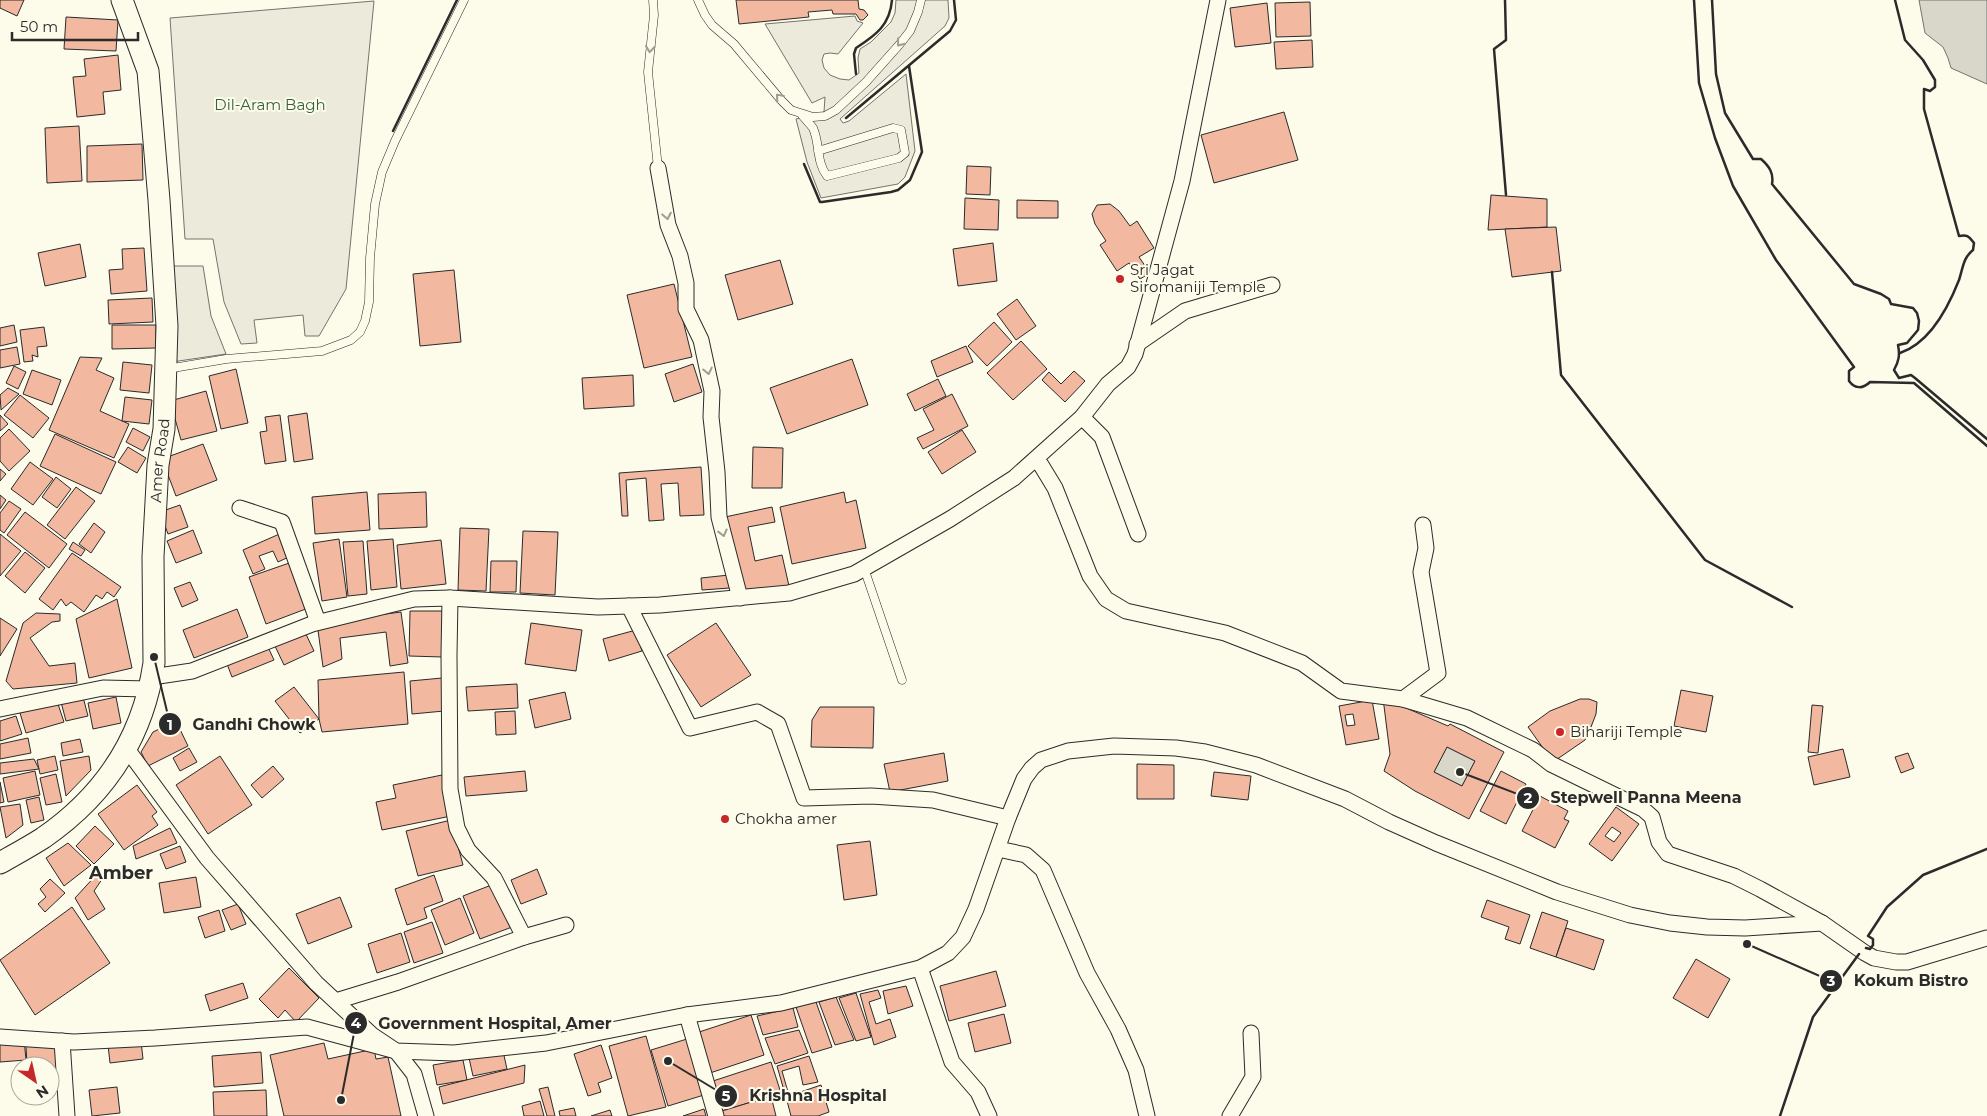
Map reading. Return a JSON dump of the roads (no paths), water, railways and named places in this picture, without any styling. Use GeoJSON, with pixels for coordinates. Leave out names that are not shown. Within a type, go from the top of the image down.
{"type":"FeatureCollection","features":[{"type":"Feature","properties":{"kind":"main road","name":"Amer Road"},"geometry":{"type":"LineString","coordinates":[[0,863],[42,838],[66,820],[106,781],[127,749],[150,683],[154,664],[152,557],[158,465],[164,429],[167,326],[148,72],[122,0]]}},
{"type":"Feature","properties":{"kind":"street"},"geometry":{"type":"LineString","coordinates":[[0,709],[102,688],[150,683],[192,671],[318,622],[414,599],[450,598],[598,607],[660,606],[789,593],[854,574],[950,519],[1014,478],[1082,416],[1108,384],[1128,367],[1137,344],[1182,181],[1218,0]]}},
{"type":"Feature","properties":{"kind":"street"},"geometry":{"type":"LineString","coordinates":[[658,168],[668,225],[680,256],[686,283],[686,309],[701,340],[712,391],[711,417],[717,472],[719,517],[740,598]]}},
{"type":"Feature","properties":{"kind":"street"},"geometry":{"type":"LineString","coordinates":[[1137,344],[1185,311],[1272,285]]}},
{"type":"Feature","properties":{"kind":"street"},"geometry":{"type":"LineString","coordinates":[[1082,416],[1102,437],[1138,534]]}},
{"type":"Feature","properties":{"kind":"street"},"geometry":{"type":"LineString","coordinates":[[1035,460],[1045,471],[1055,488],[1090,576],[1106,599],[1126,611],[1225,633],[1302,663],[1341,691],[1403,699],[1467,718],[1483,725],[1532,750],[1551,764],[1636,804],[1652,817],[1659,842],[1668,854],[1734,876],[1822,923],[1874,958],[1896,962],[1922,958],[1987,938]]}},
{"type":"Feature","properties":{"kind":"street"},"geometry":{"type":"LineString","coordinates":[[240,508],[282,522],[318,622]]}},
{"type":"Feature","properties":{"kind":"street"},"geometry":{"type":"LineString","coordinates":[[1403,699],[1438,673],[1421,572],[1426,548],[1423,526]]}},
{"type":"Feature","properties":{"kind":"street"},"geometry":{"type":"LineString","coordinates":[[450,598],[450,789],[456,828],[468,850],[494,878],[524,937]]}},
{"type":"Feature","properties":{"kind":"street"},"geometry":{"type":"LineString","coordinates":[[629,606],[690,728],[757,712],[778,724],[804,798],[871,796],[933,800],[1008,818]]}},
{"type":"Feature","properties":{"kind":"street"},"geometry":{"type":"LineString","coordinates":[[0,1037],[62,1041],[155,1038],[307,1027],[396,1051],[454,1053],[546,1043],[687,1015],[781,1003],[920,968],[948,953],[963,937],[976,909],[1008,818],[1024,779],[1032,768],[1047,758],[1068,751],[1114,746],[1176,748],[1234,759],[1282,773],[1345,799],[1436,843],[1557,892],[1630,915],[1670,923],[1707,927],[1745,928],[1822,923]]}},
{"type":"Feature","properties":{"kind":"street"},"geometry":{"type":"LineString","coordinates":[[127,749],[207,858],[316,983],[372,1035],[396,1051],[414,1074],[426,1116]]}},
{"type":"Feature","properties":{"kind":"street"},"geometry":{"type":"LineString","coordinates":[[998,849],[1026,855],[1042,870],[1086,974],[1118,1029],[1136,1070],[1147,1116]]}},
{"type":"Feature","properties":{"kind":"street"},"geometry":{"type":"LineString","coordinates":[[336,1001],[398,982],[524,937],[566,925]]}},
{"type":"Feature","properties":{"kind":"street"},"geometry":{"type":"LineString","coordinates":[[920,968],[952,1062],[978,1092],[989,1116]]}},
{"type":"Feature","properties":{"kind":"street"},"geometry":{"type":"LineString","coordinates":[[687,1015],[716,1116]]}},
{"type":"Feature","properties":{"kind":"street"},"geometry":{"type":"LineString","coordinates":[[1230,1116],[1254,1077],[1251,1033]]}},
{"type":"Feature","properties":{"kind":"street"},"geometry":{"type":"LineString","coordinates":[[62,1041],[67,1116]]}},
{"type":"Feature","properties":{"kind":"lane"},"geometry":{"type":"LineString","coordinates":[[167,369],[226,359],[322,352],[351,340],[360,332],[365,321],[369,302],[370,258],[375,204],[382,172],[395,140],[464,0]]}},
{"type":"Feature","properties":{"kind":"lane"},"geometry":{"type":"LineString","coordinates":[[653,0],[654,15],[648,72],[658,168]]}},
{"type":"Feature","properties":{"kind":"lane"},"geometry":{"type":"LineString","coordinates":[[698,0],[712,25],[734,44],[791,110],[802,115],[814,117],[825,116],[836,110],[858,91],[900,45],[910,31],[921,0]]}},
{"type":"Feature","properties":{"kind":"lane"},"geometry":{"type":"LineString","coordinates":[[802,115],[813,128],[818,151],[822,169],[828,176],[899,158],[905,153],[905,146],[901,130],[893,128],[818,151]]}},
{"type":"Feature","properties":{"kind":"lane"},"geometry":{"type":"LineString","coordinates":[[864,568],[902,680]]}},
{"type":"Feature","properties":{"kind":"place","name":"Sri Jagat Siromaniji Temple"},"geometry":{"type":"Point","coordinates":[1120,279]}},
{"type":"Feature","properties":{"kind":"place","name":"Gandhi Chowk"},"geometry":{"type":"Point","coordinates":[154,657]}},
{"type":"Feature","properties":{"kind":"place","name":"Bihariji Temple"},"geometry":{"type":"Point","coordinates":[1560,732]}},
{"type":"Feature","properties":{"kind":"place","name":"Stepwell Panna Meena"},"geometry":{"type":"Point","coordinates":[1460,772]}},
{"type":"Feature","properties":{"kind":"place","name":"Chokha amer"},"geometry":{"type":"Point","coordinates":[725,819]}},
{"type":"Feature","properties":{"kind":"place","name":"Kokum Bistro"},"geometry":{"type":"Point","coordinates":[1747,944]}},
{"type":"Feature","properties":{"kind":"place","name":"Krishna Hospital"},"geometry":{"type":"Point","coordinates":[668,1061]}},
{"type":"Feature","properties":{"kind":"place","name":"Government Hospital, Amer"},"geometry":{"type":"Point","coordinates":[341,1100]}},
{"type":"Feature","properties":{"kind":"district","name":"Amber"},"geometry":{"type":"Point","coordinates":[121,873]}},
{"type":"Feature","properties":{"kind":"park label","name":"Dil-Aram Bagh"},"geometry":{"type":"Point","coordinates":[270,105]}}]}
